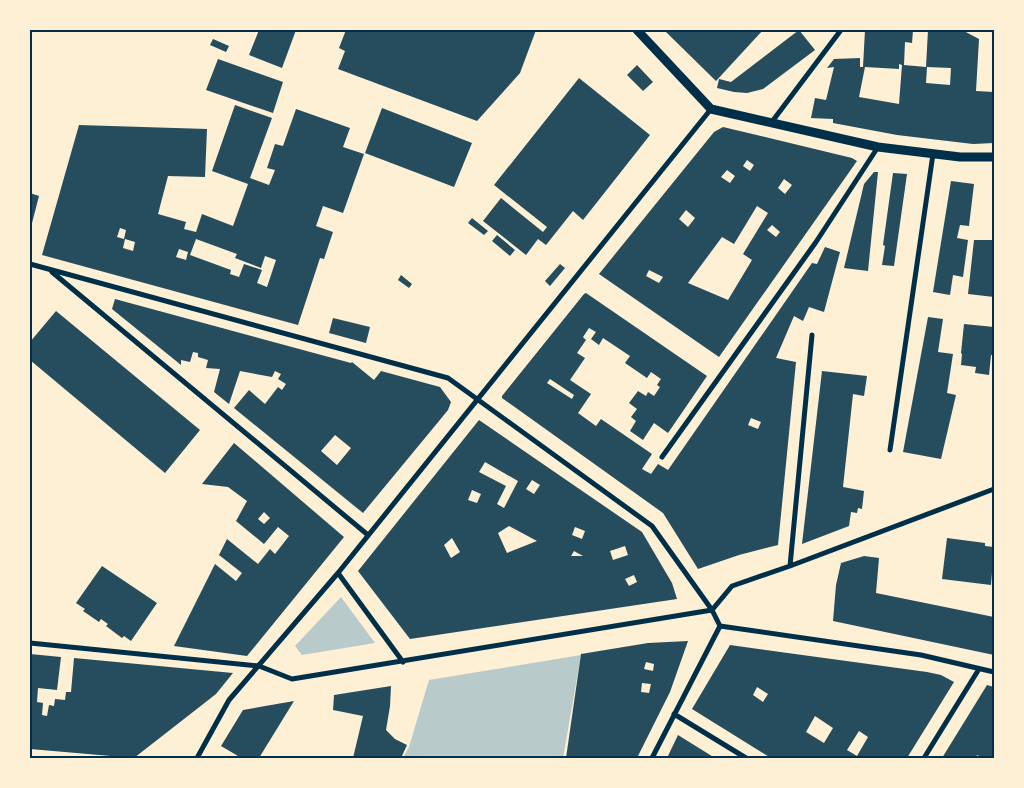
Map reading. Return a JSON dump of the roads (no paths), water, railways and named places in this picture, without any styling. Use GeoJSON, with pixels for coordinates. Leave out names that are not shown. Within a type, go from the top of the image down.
{"type":"FeatureCollection","features":[{"type":"Feature","properties":{"kind":"street"},"geometry":{"type":"LineString","coordinates":[[636,30],[711,109],[878,148],[960,157],[994,157]]}},
{"type":"Feature","properties":{"kind":"street"},"geometry":{"type":"LineString","coordinates":[[771,123],[841,30]]}},
{"type":"Feature","properties":{"kind":"street"},"geometry":{"type":"LineString","coordinates":[[197,758],[229,700],[338,573],[711,109]]}},
{"type":"Feature","properties":{"kind":"street"},"geometry":{"type":"LineString","coordinates":[[662,457],[816,242],[878,148]]}},
{"type":"Feature","properties":{"kind":"street"},"geometry":{"type":"LineString","coordinates":[[890,450],[933,154]]}},
{"type":"Feature","properties":{"kind":"street"},"geometry":{"type":"LineString","coordinates":[[30,264],[448,378],[652,526],[712,610],[720,626]]}},
{"type":"Feature","properties":{"kind":"street"},"geometry":{"type":"LineString","coordinates":[[49,270],[368,536]]}},
{"type":"Feature","properties":{"kind":"street"},"geometry":{"type":"LineString","coordinates":[[790,566],[812,335]]}},
{"type":"Feature","properties":{"kind":"street"},"geometry":{"type":"LineString","coordinates":[[30,643],[259,666],[292,679],[403,662],[712,610],[732,586],[994,489]]}},
{"type":"Feature","properties":{"kind":"street"},"geometry":{"type":"LineString","coordinates":[[338,573],[403,662]]}},
{"type":"Feature","properties":{"kind":"street"},"geometry":{"type":"LineString","coordinates":[[720,626],[921,655],[994,672]]}},
{"type":"Feature","properties":{"kind":"street"},"geometry":{"type":"LineString","coordinates":[[652,758],[720,626]]}},
{"type":"Feature","properties":{"kind":"street"},"geometry":{"type":"LineString","coordinates":[[924,758],[979,669]]}},
{"type":"Feature","properties":{"kind":"street"},"geometry":{"type":"LineString","coordinates":[[674,714],[746,758]]}}]}
